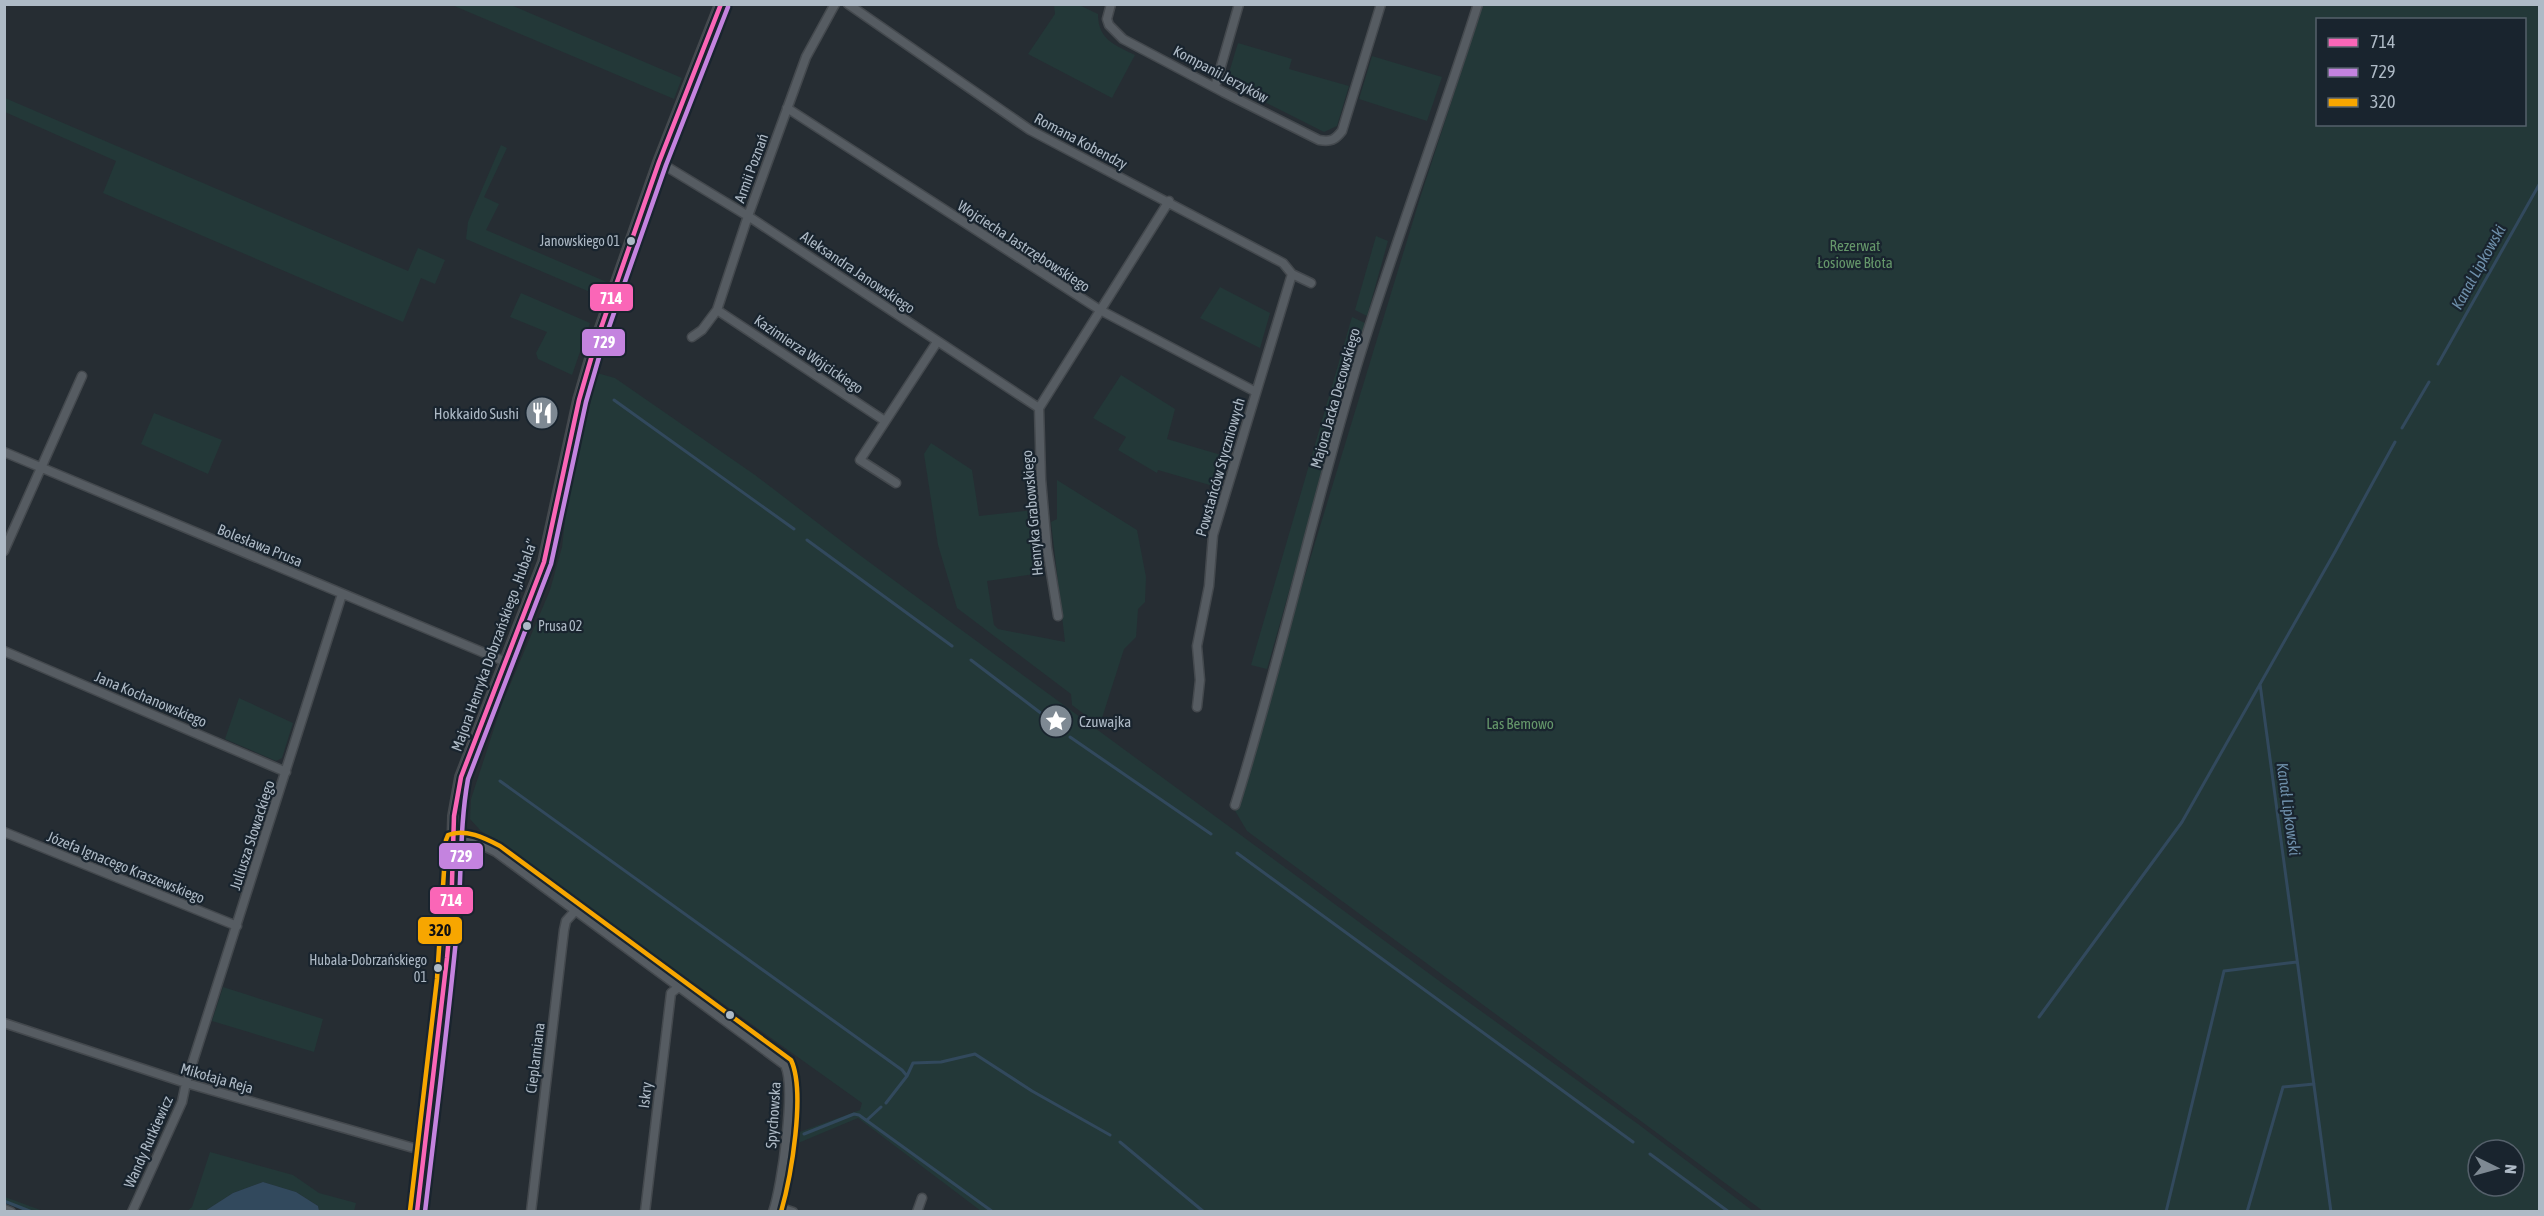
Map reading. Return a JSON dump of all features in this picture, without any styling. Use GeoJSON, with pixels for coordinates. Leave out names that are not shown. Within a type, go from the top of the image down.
{"type":"FeatureCollection","features":[{"type":"Feature","properties":{"kind":"street","name":"Majora Henryka Dobrzańskiego „Hubala”"},"geometry":{"type":"LineString","coordinates":[[417,1212],[448,947],[455,801],[460,777],[544,561],[579,400],[595,345],[659,162],[721,4]]}},
{"type":"Feature","properties":{"kind":"street","name":"Armii Poznań"},"geometry":{"type":"LineString","coordinates":[[692,336],[702,330],[717,310],[748,216],[806,57],[835,4]]}},
{"type":"Feature","properties":{"kind":"street","name":"Romana Kobendzy"},"geometry":{"type":"LineString","coordinates":[[848,4],[1030,130],[1169,201],[1283,263],[1292,274],[1311,283]]}},
{"type":"Feature","properties":{"kind":"street","name":"Kompanii Jerzyków"},"geometry":{"type":"LineString","coordinates":[[1111,4],[1109,25],[1123,39],[1319,140],[1330,141],[1342,131],[1381,4]]}},
{"type":"Feature","properties":{"kind":"street"},"geometry":{"type":"LineString","coordinates":[[1215,87],[1239,4]]}},
{"type":"Feature","properties":{"kind":"street","name":"Majora Jacka Decowskiego"},"geometry":{"type":"LineString","coordinates":[[1235,805],[1260,726],[1310,531],[1358,362],[1478,4]]}},
{"type":"Feature","properties":{"kind":"street","name":"Wojciecha Jastrzębowskiego"},"geometry":{"type":"LineString","coordinates":[[787,108],[1100,310],[1256,392]]}},
{"type":"Feature","properties":{"kind":"street","name":"Aleksandra Janowskiego"},"geometry":{"type":"LineString","coordinates":[[659,162],[748,216],[1040,408]]}},
{"type":"Feature","properties":{"kind":"street"},"geometry":{"type":"LineString","coordinates":[[1040,408],[1169,201]]}},
{"type":"Feature","properties":{"kind":"street","name":"Powstańców Styczniowych"},"geometry":{"type":"LineString","coordinates":[[1197,707],[1200,680],[1197,646],[1209,586],[1211,543],[1292,274]]}},
{"type":"Feature","properties":{"kind":"street","name":"Kazimierza Wójcickiego"},"geometry":{"type":"LineString","coordinates":[[717,310],[885,421]]}},
{"type":"Feature","properties":{"kind":"street"},"geometry":{"type":"LineString","coordinates":[[896,483],[860,460],[937,342]]}},
{"type":"Feature","properties":{"kind":"street"},"geometry":{"type":"LineString","coordinates":[[4,551],[82,376]]}},
{"type":"Feature","properties":{"kind":"street","name":"Henryka Grabowskiego"},"geometry":{"type":"LineString","coordinates":[[1040,408],[1041,479],[1047,548],[1058,616]]}},
{"type":"Feature","properties":{"kind":"street","name":"Bolesława Prusa"},"geometry":{"type":"LineString","coordinates":[[4,452],[506,662]]}},
{"type":"Feature","properties":{"kind":"street","name":"Juliusza Słowackiego"},"geometry":{"type":"LineString","coordinates":[[186,1083],[342,594]]}},
{"type":"Feature","properties":{"kind":"street","name":"Jana Kochanowskiego"},"geometry":{"type":"LineString","coordinates":[[4,651],[286,772]]}},
{"type":"Feature","properties":{"kind":"street","name":"Józefa Ignacego Kraszewskiego"},"geometry":{"type":"LineString","coordinates":[[4,832],[237,926]]}},
{"type":"Feature","properties":{"kind":"street","name":"Spychowska"},"geometry":{"type":"LineString","coordinates":[[453,841],[485,845],[785,1065],[789,1071],[786,1134],[774,1209]]}},
{"type":"Feature","properties":{"kind":"street","name":"Cieplarniana"},"geometry":{"type":"LineString","coordinates":[[531,1212],[564,930],[566,921],[575,911]]}},
{"type":"Feature","properties":{"kind":"street","name":"Iskry"},"geometry":{"type":"LineString","coordinates":[[645,1212],[671,993],[680,986]]}},
{"type":"Feature","properties":{"kind":"street","name":"Mikołaja Reja"},"geometry":{"type":"LineString","coordinates":[[4,1023],[186,1083],[424,1152]]}},
{"type":"Feature","properties":{"kind":"street","name":"Wandy Rutkiewicz"},"geometry":{"type":"LineString","coordinates":[[132,1212],[176,1119],[186,1083]]}},
{"type":"Feature","properties":{"kind":"street"},"geometry":{"type":"LineString","coordinates":[[917,1212],[922,1198]]}},
{"type":"Feature","properties":{"kind":"street"},"geometry":{"type":"LineString","coordinates":[[4,1209],[12,1212]]}},
{"type":"Feature","properties":{"kind":"street"},"geometry":{"type":"LineString","coordinates":[[774,1209],[792,1212]]}},
{"type":"Feature","properties":{"kind":"green space"},"geometry":{"type":"Polygon","coordinates":[[[452,5],[511,5],[682,78],[674,99],[452,5]]]}},
{"type":"Feature","properties":{"kind":"green space"},"geometry":{"type":"Polygon","coordinates":[[[1054,5],[1079,5],[1098,14],[1104,36],[1135,55],[1112,98],[1028,54],[1055,14],[1054,5]]]}},
{"type":"Feature","properties":{"kind":"green space","name":"Las Bemowo"},"geometry":{"type":"Polygon","coordinates":[[[1483,5],[2539,5],[2539,1211],[1763,1211],[1247,831],[1234,809],[1420,198],[1483,5]]]}},
{"type":"Feature","properties":{"kind":"green space"},"geometry":{"type":"Polygon","coordinates":[[[1238,43],[1292,59],[1289,69],[1349,86],[1337,126],[1324,132],[1231,85],[1228,76],[1238,43]]]}},
{"type":"Feature","properties":{"kind":"green space"},"geometry":{"type":"Polygon","coordinates":[[[1372,56],[1442,77],[1427,121],[1359,99],[1372,56]]]}},
{"type":"Feature","properties":{"kind":"green space"},"geometry":{"type":"Polygon","coordinates":[[[5,98],[408,271],[418,248],[445,260],[435,284],[421,278],[403,322],[103,193],[116,161],[5,112],[5,98]]]}},
{"type":"Feature","properties":{"kind":"green space"},"geometry":{"type":"Polygon","coordinates":[[[501,145],[507,148],[484,197],[499,204],[486,230],[609,283],[604,298],[466,239],[468,222],[501,145]]]}},
{"type":"Feature","properties":{"kind":"green space"},"geometry":{"type":"Polygon","coordinates":[[[1376,236],[1388,241],[1367,316],[1355,310],[1376,236]]]}},
{"type":"Feature","properties":{"kind":"green space"},"geometry":{"type":"Polygon","coordinates":[[[1220,287],[1270,313],[1260,348],[1200,318],[1220,287]]]}},
{"type":"Feature","properties":{"kind":"green space"},"geometry":{"type":"Polygon","coordinates":[[[521,293],[590,323],[572,375],[538,359],[536,353],[547,332],[510,317],[521,293]]]}},
{"type":"Feature","properties":{"kind":"green space"},"geometry":{"type":"Polygon","coordinates":[[[1352,317],[1365,323],[1267,669],[1251,665],[1352,317]]]}},
{"type":"Feature","properties":{"kind":"green space"},"geometry":{"type":"Polygon","coordinates":[[[597,373],[615,378],[755,475],[861,556],[1442,983],[1638,1124],[1753,1211],[981,1211],[858,1118],[791,1146],[794,1134],[860,1110],[862,1103],[480,830],[470,819],[471,799],[502,704],[550,590],[562,547],[566,511],[597,373]]]}},
{"type":"Feature","properties":{"kind":"green space"},"geometry":{"type":"Polygon","coordinates":[[[1121,375],[1175,409],[1167,439],[1228,457],[1220,488],[1158,470],[1157,473],[1118,450],[1126,437],[1093,418],[1121,375]]]}},
{"type":"Feature","properties":{"kind":"green space"},"geometry":{"type":"Polygon","coordinates":[[[154,413],[222,440],[208,474],[141,444],[154,413]]]}},
{"type":"Feature","properties":{"kind":"green space"},"geometry":{"type":"Polygon","coordinates":[[[931,443],[972,470],[979,516],[1033,510],[1041,573],[987,581],[994,625],[998,629],[1065,642],[1051,522],[1057,519],[1057,480],[1137,530],[1146,577],[1145,602],[1138,609],[1136,637],[1124,649],[1102,718],[1097,724],[1072,705],[1071,694],[957,608],[938,545],[924,454],[931,443]]]}},
{"type":"Feature","properties":{"kind":"green space"},"geometry":{"type":"Polygon","coordinates":[[[239,698],[293,723],[282,758],[276,761],[225,739],[239,698]]]}},
{"type":"Feature","properties":{"kind":"green space"},"geometry":{"type":"Polygon","coordinates":[[[223,987],[323,1019],[314,1052],[212,1021],[223,987]]]}},
{"type":"Feature","properties":{"kind":"green space"},"geometry":{"type":"Polygon","coordinates":[[[210,1152],[293,1175],[319,1193],[356,1203],[354,1211],[319,1211],[318,1206],[296,1192],[263,1182],[233,1193],[205,1211],[186,1212],[192,1207],[210,1152]]]}},
{"type":"Feature","properties":{"kind":"green space"},"geometry":{"type":"Polygon","coordinates":[[[5,1197],[43,1211],[26,1211],[5,1203],[5,1197]]]}},
{"type":"Feature","properties":{"kind":"water"},"geometry":{"type":"Polygon","coordinates":[[[263,1182],[296,1192],[318,1206],[319,1211],[205,1211],[233,1193],[263,1182]]]}},
{"type":"Feature","properties":{"kind":"waterway","name":"Kanał Lipkowski"},"geometry":{"type":"LineString","coordinates":[[2438,364],[2540,183]]}},
{"type":"Feature","properties":{"kind":"waterway","name":"Kanał Lipkowski"},"geometry":{"type":"LineString","coordinates":[[2402,428],[2429,382]]}},
{"type":"Feature","properties":{"kind":"waterway"},"geometry":{"type":"LineString","coordinates":[[614,400],[794,529]]}},
{"type":"Feature","properties":{"kind":"waterway"},"geometry":{"type":"LineString","coordinates":[[2039,1017],[2182,822],[2395,442]]}},
{"type":"Feature","properties":{"kind":"waterway"},"geometry":{"type":"LineString","coordinates":[[807,540],[952,646]]}},
{"type":"Feature","properties":{"kind":"waterway"},"geometry":{"type":"LineString","coordinates":[[971,660],[1042,714]]}},
{"type":"Feature","properties":{"kind":"waterway","name":"Kanał Lipkowski"},"geometry":{"type":"LineString","coordinates":[[2260,684],[2331,1212]]}},
{"type":"Feature","properties":{"kind":"waterway"},"geometry":{"type":"LineString","coordinates":[[1070,737],[1211,834]]}},
{"type":"Feature","properties":{"kind":"waterway"},"geometry":{"type":"LineString","coordinates":[[500,781],[902,1070],[907,1076]]}},
{"type":"Feature","properties":{"kind":"waterway"},"geometry":{"type":"LineString","coordinates":[[1237,853],[1633,1142]]}},
{"type":"Feature","properties":{"kind":"waterway"},"geometry":{"type":"LineString","coordinates":[[2166,1212],[2224,971],[2297,962]]}},
{"type":"Feature","properties":{"kind":"waterway"},"geometry":{"type":"LineString","coordinates":[[886,1103],[907,1076],[913,1063],[941,1062],[975,1054],[1032,1091],[1110,1135]]}},
{"type":"Feature","properties":{"kind":"waterway"},"geometry":{"type":"LineString","coordinates":[[2247,1212],[2283,1087],[2314,1084]]}},
{"type":"Feature","properties":{"kind":"waterway"},"geometry":{"type":"LineString","coordinates":[[867,1120],[881,1107]]}},
{"type":"Feature","properties":{"kind":"waterway"},"geometry":{"type":"LineString","coordinates":[[804,1134],[854,1114],[859,1115],[993,1212]]}},
{"type":"Feature","properties":{"kind":"waterway"},"geometry":{"type":"LineString","coordinates":[[1120,1142],[1204,1212]]}},
{"type":"Feature","properties":{"kind":"waterway"},"geometry":{"type":"LineString","coordinates":[[1650,1154],[1729,1212]]}},
{"type":"Feature","properties":{"kind":"waterway"},"geometry":{"type":"LineString","coordinates":[[4,1201],[32,1212]]}},
{"type":"Feature","properties":{"kind":"transit line","name":"714"},"geometry":{"type":"LineString","coordinates":[[417,1212],[447,958],[451,915],[454,816],[461,777],[544,562],[579,400],[595,345],[659,162],[721,4]]}},
{"type":"Feature","properties":{"kind":"transit line","name":"729"},"geometry":{"type":"LineString","coordinates":[[425,1212],[459,910],[463,816],[468,779],[551,564],[586,402],[602,347],[666,165],[728,7]]}},
{"type":"Feature","properties":{"kind":"transit line","name":"320"},"geometry":{"type":"LineString","coordinates":[[410,1211],[437,979],[446,840],[448,835],[468,833],[500,846],[791,1060],[795,1074],[797,1113],[793,1157],[781,1212]]}},
{"type":"Feature","properties":{"kind":"place","name":"Janowskiego 01"},"geometry":{"type":"Point","coordinates":[631,241]}},
{"type":"Feature","properties":{"kind":"place","name":"Hokkaido Sushi"},"geometry":{"type":"Point","coordinates":[542,413]}},
{"type":"Feature","properties":{"kind":"place","name":"Prusa 02"},"geometry":{"type":"Point","coordinates":[527,626]}},
{"type":"Feature","properties":{"kind":"place","name":"Czuwajka"},"geometry":{"type":"Point","coordinates":[1056,721]}},
{"type":"Feature","properties":{"kind":"place","name":"Hubala-Dobrzańskiego 01"},"geometry":{"type":"Point","coordinates":[438,968]}},
{"type":"Feature","properties":{"kind":"park label","name":"Rezerwat Łosiowe Błota"},"geometry":{"type":"Point","coordinates":[1855,254]}}]}
